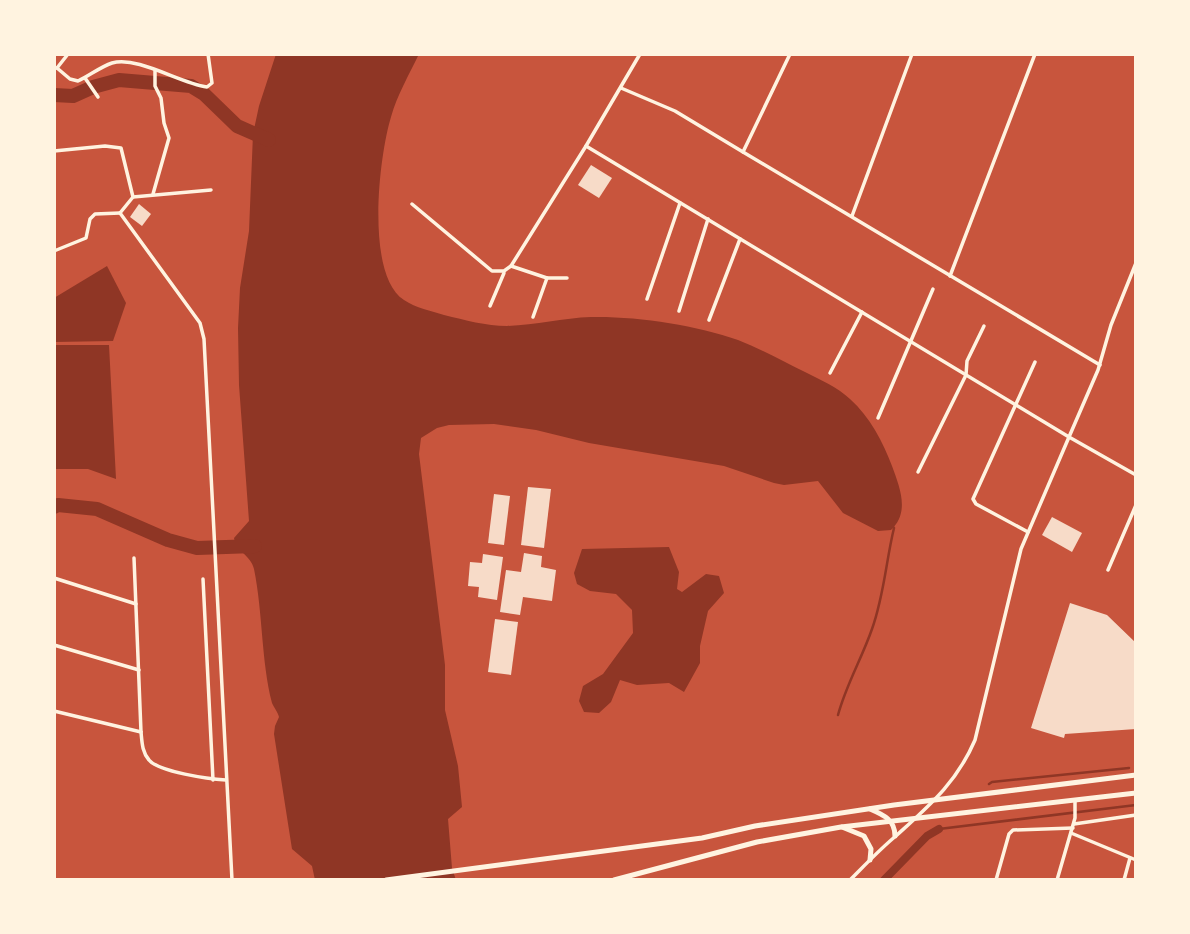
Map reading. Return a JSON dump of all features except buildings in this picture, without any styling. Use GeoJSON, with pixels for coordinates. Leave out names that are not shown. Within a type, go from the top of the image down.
{"type":"FeatureCollection","features":[{"type":"Feature","properties":{"kind":"main road"},"geometry":{"type":"LineString","coordinates":[[386,880],[702,838],[755,826],[936,799],[1136,775]]}},
{"type":"Feature","properties":{"kind":"main road"},"geometry":{"type":"LineString","coordinates":[[614,880],[757,842],[841,827],[918,816],[1075,805],[1136,793]]}},
{"type":"Feature","properties":{"kind":"main road"},"geometry":{"type":"LineString","coordinates":[[870,809],[891,821],[895,836]]}},
{"type":"Feature","properties":{"kind":"main road"},"geometry":{"type":"LineString","coordinates":[[841,827],[864,836],[871,849],[870,860]]}},
{"type":"Feature","properties":{"kind":"street"},"geometry":{"type":"LineString","coordinates":[[68,54],[56,68],[74,82],[116,62],[132,63],[155,73],[207,87],[212,83],[208,54]]}},
{"type":"Feature","properties":{"kind":"street"},"geometry":{"type":"LineString","coordinates":[[490,306],[504,271],[511,266],[640,54]]}},
{"type":"Feature","properties":{"kind":"street"},"geometry":{"type":"LineString","coordinates":[[743,152],[789,54]]}},
{"type":"Feature","properties":{"kind":"street"},"geometry":{"type":"LineString","coordinates":[[852,218],[912,54]]}},
{"type":"Feature","properties":{"kind":"street"},"geometry":{"type":"LineString","coordinates":[[950,276],[1035,54]]}},
{"type":"Feature","properties":{"kind":"street"},"geometry":{"type":"LineString","coordinates":[[153,194],[169,138],[155,86],[155,73]]}},
{"type":"Feature","properties":{"kind":"street"},"geometry":{"type":"LineString","coordinates":[[85,78],[99,97]]}},
{"type":"Feature","properties":{"kind":"street"},"geometry":{"type":"LineString","coordinates":[[620,88],[675,111],[1100,365]]}},
{"type":"Feature","properties":{"kind":"street"},"geometry":{"type":"LineString","coordinates":[[54,151],[105,146],[121,148],[133,197]]}},
{"type":"Feature","properties":{"kind":"street"},"geometry":{"type":"LineString","coordinates":[[586,146],[1136,475]]}},
{"type":"Feature","properties":{"kind":"street"},"geometry":{"type":"LineString","coordinates":[[54,251],[86,239],[90,219],[95,214],[120,213],[133,197],[211,190]]}},
{"type":"Feature","properties":{"kind":"street"},"geometry":{"type":"LineString","coordinates":[[647,299],[680,202]]}},
{"type":"Feature","properties":{"kind":"street"},"geometry":{"type":"LineString","coordinates":[[412,204],[492,271],[504,271]]}},
{"type":"Feature","properties":{"kind":"street"},"geometry":{"type":"LineString","coordinates":[[120,213],[203,331],[232,880]]}},
{"type":"Feature","properties":{"kind":"street"},"geometry":{"type":"LineString","coordinates":[[679,311],[708,219]]}},
{"type":"Feature","properties":{"kind":"street"},"geometry":{"type":"LineString","coordinates":[[709,320],[740,239]]}},
{"type":"Feature","properties":{"kind":"street"},"geometry":{"type":"LineString","coordinates":[[850,880],[936,799],[961,769],[975,740],[1017,565],[1028,532],[1100,365],[1111,325],[1136,263]]}},
{"type":"Feature","properties":{"kind":"street"},"geometry":{"type":"LineString","coordinates":[[511,266],[547,278],[567,278]]}},
{"type":"Feature","properties":{"kind":"street"},"geometry":{"type":"LineString","coordinates":[[533,317],[547,278]]}},
{"type":"Feature","properties":{"kind":"street"},"geometry":{"type":"LineString","coordinates":[[878,418],[933,289]]}},
{"type":"Feature","properties":{"kind":"street"},"geometry":{"type":"LineString","coordinates":[[830,373],[862,312]]}},
{"type":"Feature","properties":{"kind":"street"},"geometry":{"type":"LineString","coordinates":[[918,472],[966,375],[967,360],[984,326]]}},
{"type":"Feature","properties":{"kind":"street"},"geometry":{"type":"LineString","coordinates":[[1028,532],[976,504],[973,499],[1035,362]]}},
{"type":"Feature","properties":{"kind":"street"},"geometry":{"type":"LineString","coordinates":[[1108,570],[1136,505]]}},
{"type":"Feature","properties":{"kind":"street"},"geometry":{"type":"LineString","coordinates":[[134,558],[143,748],[151,763],[158,767],[226,780]]}},
{"type":"Feature","properties":{"kind":"street"},"geometry":{"type":"LineString","coordinates":[[54,578],[136,604]]}},
{"type":"Feature","properties":{"kind":"street"},"geometry":{"type":"LineString","coordinates":[[203,579],[213,779]]}},
{"type":"Feature","properties":{"kind":"street"},"geometry":{"type":"LineString","coordinates":[[54,645],[139,670]]}},
{"type":"Feature","properties":{"kind":"street"},"geometry":{"type":"LineString","coordinates":[[54,712],[141,732]]}},
{"type":"Feature","properties":{"kind":"street"},"geometry":{"type":"LineString","coordinates":[[1057,880],[1073,826],[1075,805]]}},
{"type":"Feature","properties":{"kind":"street"},"geometry":{"type":"LineString","coordinates":[[996,880],[1009,834],[1013,830],[1073,826],[1136,815]]}},
{"type":"Feature","properties":{"kind":"street"},"geometry":{"type":"LineString","coordinates":[[1073,826],[1136,860]]}},
{"type":"Feature","properties":{"kind":"street"},"geometry":{"type":"LineString","coordinates":[[1124,880],[1130,858]]}},
{"type":"Feature","properties":{"kind":"shaded area"},"geometry":{"type":"Polygon","coordinates":[[[276,54],[419,54],[391,117],[382,159],[378,214],[384,266],[392,287],[404,300],[444,315],[491,325],[507,326],[591,317],[627,318],[666,322],[738,340],[823,381],[850,399],[870,422],[880,439],[902,499],[897,523],[891,530],[878,531],[843,513],[818,481],[784,485],[724,466],[494,424],[449,425],[437,428],[421,438],[419,454],[445,665],[445,710],[458,766],[462,807],[448,819],[452,868],[456,880],[315,880],[312,866],[292,849],[274,734],[279,717],[268,687],[254,569],[234,538],[249,521],[239,385],[238,328],[240,288],[249,231],[253,134],[276,54]]]}},
{"type":"Feature","properties":{"kind":"shaded area"},"geometry":{"type":"Polygon","coordinates":[[[107,266],[126,303],[113,341],[54,342],[54,298],[107,266]]]}},
{"type":"Feature","properties":{"kind":"shaded area"},"geometry":{"type":"Polygon","coordinates":[[[54,345],[109,345],[116,479],[88,469],[54,469],[54,345]]]}},
{"type":"Feature","properties":{"kind":"shaded area"},"geometry":{"type":"Polygon","coordinates":[[[669,547],[679,572],[677,589],[682,592],[706,574],[719,576],[724,593],[708,611],[700,646],[700,663],[684,692],[669,683],[637,685],[620,680],[611,702],[599,713],[584,712],[579,701],[583,686],[603,674],[633,633],[632,610],[616,594],[590,591],[577,584],[574,573],[582,549],[669,547]]]}},
{"type":"Feature","properties":{"kind":"waterway"},"geometry":{"type":"LineString","coordinates":[[54,95],[73,96],[119,80],[191,86],[204,94],[237,126],[269,140]]}},
{"type":"Feature","properties":{"kind":"waterway"},"geometry":{"type":"LineString","coordinates":[[54,507],[58,505],[97,509],[168,540],[197,548],[255,546]]}},
{"type":"Feature","properties":{"kind":"waterway"},"geometry":{"type":"LineString","coordinates":[[838,715],[876,617],[894,528],[892,526]]}},
{"type":"Feature","properties":{"kind":"waterway"},"geometry":{"type":"LineString","coordinates":[[989,784],[1129,768]]}},
{"type":"Feature","properties":{"kind":"waterway"},"geometry":{"type":"LineString","coordinates":[[939,829],[1136,805]]}},
{"type":"Feature","properties":{"kind":"waterway"},"geometry":{"type":"LineString","coordinates":[[884,880],[927,836],[939,829]]}}]}
